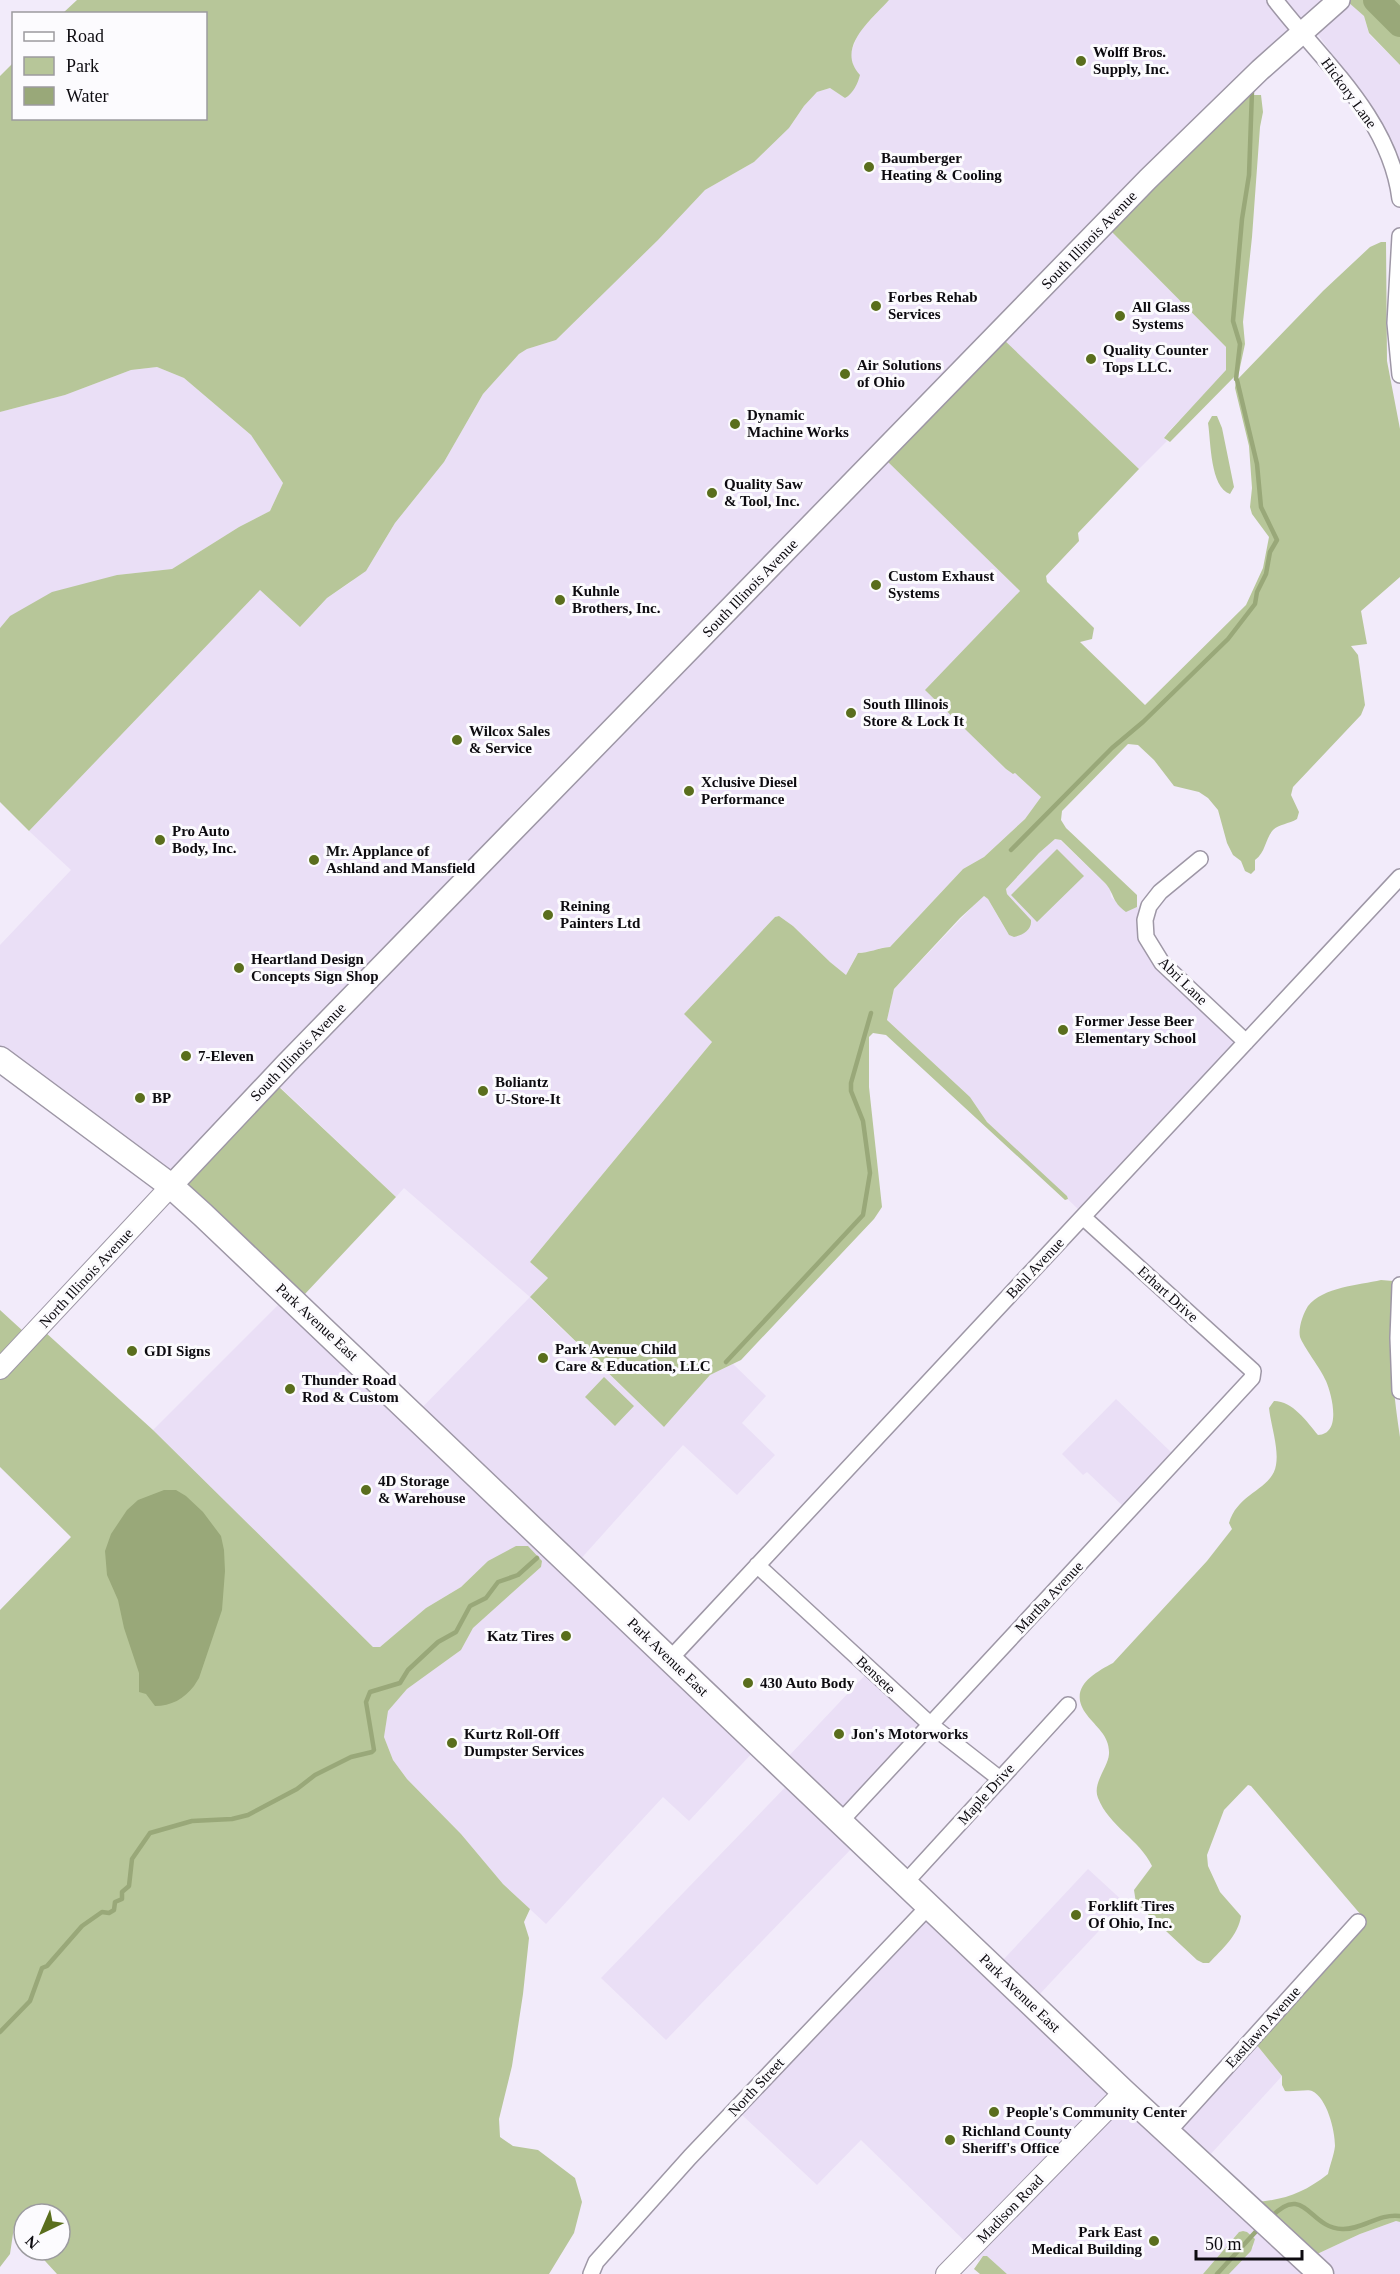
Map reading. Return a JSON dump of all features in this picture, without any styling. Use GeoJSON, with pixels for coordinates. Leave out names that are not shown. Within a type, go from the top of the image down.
{"type":"FeatureCollection","features":[{"type":"Feature","properties":{"kind":"main road","name":"South Illinois Avenue"},"geometry":{"type":"LineString","coordinates":[[171,1186],[1140,187],[1260,70],[1336,3]]}},
{"type":"Feature","properties":{"kind":"main road","name":"Park Avenue East"},"geometry":{"type":"LineString","coordinates":[[0,1059],[171,1186],[363,1365],[1167,2133],[1321,2274]]}},
{"type":"Feature","properties":{"kind":"street","name":"Hickory Lane"},"geometry":{"type":"LineString","coordinates":[[1275,0],[1373,124],[1389,154],[1400,199]]}},
{"type":"Feature","properties":{"kind":"street"},"geometry":{"type":"LineString","coordinates":[[1400,236],[1395,323],[1400,375]]}},
{"type":"Feature","properties":{"kind":"street","name":"Abri Lane"},"geometry":{"type":"LineString","coordinates":[[1200,859],[1160,892],[1149,906],[1145,920],[1146,937],[1162,963],[1246,1042]]}},
{"type":"Feature","properties":{"kind":"street","name":"Bahl Avenue"},"geometry":{"type":"LineString","coordinates":[[670,1659],[1400,877]]}},
{"type":"Feature","properties":{"kind":"street","name":"North Illinois Avenue"},"geometry":{"type":"LineString","coordinates":[[0,1369],[171,1186]]}},
{"type":"Feature","properties":{"kind":"street","name":"Erhart Drive"},"geometry":{"type":"LineString","coordinates":[[1083,1217],[1253,1371]]}},
{"type":"Feature","properties":{"kind":"street"},"geometry":{"type":"LineString","coordinates":[[1400,1285],[1398,1338],[1400,1391]]}},
{"type":"Feature","properties":{"kind":"street","name":"Martha Avenue"},"geometry":{"type":"LineString","coordinates":[[840,1822],[1252,1378],[1253,1371]]}},
{"type":"Feature","properties":{"kind":"street","name":"Bensete"},"geometry":{"type":"LineString","coordinates":[[757,1565],[931,1725],[1000,1779]]}},
{"type":"Feature","properties":{"kind":"street","name":"Maple Drive"},"geometry":{"type":"LineString","coordinates":[[905,1883],[1068,1705]]}},
{"type":"Feature","properties":{"kind":"street","name":"North Street"},"geometry":{"type":"LineString","coordinates":[[591,2274],[596,2262],[671,2178],[929,1906]]}},
{"type":"Feature","properties":{"kind":"street","name":"Eastlawn Avenue"},"geometry":{"type":"LineString","coordinates":[[1167,2133],[1358,1922]]}},
{"type":"Feature","properties":{"kind":"street","name":"Madison Road"},"geometry":{"type":"LineString","coordinates":[[946,2274],[1124,2092]]}},
{"type":"Feature","properties":{"kind":"shaded area"},"geometry":{"type":"Polygon","coordinates":[[[889,0],[1346,0],[1364,16],[1369,34],[1400,65],[1400,164],[1398,155],[1375,113],[1316,32],[1256,84],[1110,230],[1226,347],[1226,370],[1223,375],[1168,432],[1164,438],[1167,441],[1139,469],[1002,339],[886,459],[1020,591],[950,713],[1006,769],[1015,773],[1041,797],[1025,819],[984,857],[963,869],[890,947],[880,948],[870,953],[861,952],[856,956],[846,975],[793,926],[779,916],[775,917],[684,1014],[712,1042],[530,1262],[548,1278],[530,1298],[664,1427],[710,1375],[733,1364],[766,1396],[742,1423],[775,1455],[737,1495],[683,1445],[569,1572],[755,1750],[689,1821],[663,1797],[546,1924],[503,1884],[461,1834],[407,1779],[393,1760],[384,1737],[387,1712],[407,1689],[461,1650],[473,1628],[541,1567],[488,1561],[461,1587],[426,1608],[380,1647],[373,1647],[153,1430],[281,1302],[410,1420],[530,1297],[404,1188],[396,1197],[279,1086],[186,1183],[65,1092],[0,1047],[0,945],[71,870],[29,831],[260,590],[300,627],[327,598],[351,582],[377,553],[395,523],[444,462],[483,394],[519,354],[527,349],[556,340],[658,240],[705,190],[754,162],[789,128],[817,92],[830,88],[845,98],[854,68],[850,60],[851,52],[859,32],[889,0]]]}},
{"type":"Feature","properties":{"kind":"shaded area"},"geometry":{"type":"Polygon","coordinates":[[[157,367],[184,378],[251,435],[283,483],[270,511],[239,527],[172,569],[117,575],[10,616],[0,628],[0,412],[65,395],[131,370],[157,367]]]}},
{"type":"Feature","properties":{"kind":"shaded area","name":"Former Jesse Beer Elementary School"},"geometry":{"type":"Polygon","coordinates":[[[1055,839],[1060,840],[1105,883],[1110,889],[1111,897],[1126,911],[1137,907],[1142,912],[1142,931],[1238,1039],[1078,1209],[987,1122],[970,1097],[887,1020],[894,989],[984,896],[1009,935],[1014,937],[1031,920],[1007,894],[1006,889],[1055,839]]]}},
{"type":"Feature","properties":{"kind":"shaded area"},"geometry":{"type":"Polygon","coordinates":[[[1116,1399],[1173,1454],[1124,1507],[1087,1472],[1083,1475],[1062,1454],[1116,1399]]]}},
{"type":"Feature","properties":{"kind":"shaded area"},"geometry":{"type":"Polygon","coordinates":[[[869,1671],[924,1723],[832,1822],[855,1845],[666,2040],[601,1978],[799,1773],[786,1759],[869,1671]]]}},
{"type":"Feature","properties":{"kind":"shaded area"},"geometry":{"type":"Polygon","coordinates":[[[1088,1869],[1125,1903],[1024,2011],[1165,2144],[1256,2044],[1282,2076],[1209,2156],[1315,2255],[1360,2234],[1396,2221],[1400,2222],[1400,2274],[1229,2274],[1254,2246],[1243,2231],[1239,2232],[1203,2274],[1007,2274],[987,2256],[983,2256],[978,2261],[977,2253],[861,2140],[817,2185],[741,2114],[926,1917],[988,1976],[1088,1869]]]}},
{"type":"Feature","properties":{"kind":"green space"},"geometry":{"type":"Polygon","coordinates":[[[77,0],[889,0],[865,25],[853,45],[851,55],[853,65],[860,75],[850,94],[845,98],[830,88],[817,92],[789,128],[754,162],[705,190],[658,240],[556,340],[527,349],[519,354],[483,394],[444,462],[395,523],[366,571],[327,598],[300,627],[260,590],[29,831],[0,802],[0,628],[10,616],[52,592],[117,575],[172,569],[239,527],[270,511],[283,483],[251,435],[184,378],[157,367],[131,370],[65,395],[0,412],[0,76],[12,64],[12,120],[207,120],[207,12],[64,12],[77,0]]]}},
{"type":"Feature","properties":{"kind":"green space"},"geometry":{"type":"Polygon","coordinates":[[[1350,0],[1400,0],[1400,65],[1369,33],[1364,16],[1348,2],[1350,0]]]}},
{"type":"Feature","properties":{"kind":"green space"},"geometry":{"type":"Polygon","coordinates":[[[1249,90],[1253,95],[1261,95],[1263,112],[1243,322],[1245,344],[1239,372],[1170,442],[1164,438],[1226,370],[1226,347],[1110,230],[1249,90]]]}},
{"type":"Feature","properties":{"kind":"green space"},"geometry":{"type":"Polygon","coordinates":[[[1386,242],[1387,361],[1400,429],[1400,577],[1361,611],[1367,644],[1351,646],[1358,655],[1365,705],[1361,715],[1293,787],[1291,795],[1299,812],[1297,819],[1273,830],[1255,860],[1255,870],[1251,874],[1245,871],[1241,861],[1233,855],[1227,843],[1218,810],[1208,798],[1199,792],[1174,786],[1154,760],[1138,745],[1128,744],[1062,811],[1061,820],[1066,828],[1137,895],[1137,907],[1126,912],[1121,908],[1105,883],[1061,840],[1055,839],[1006,889],[1007,894],[1031,920],[1028,929],[1014,937],[1009,935],[984,896],[960,918],[894,989],[887,1020],[970,1097],[987,1122],[1068,1199],[1065,1200],[886,1035],[873,1033],[869,1037],[869,1087],[882,1207],[874,1219],[741,1360],[710,1375],[664,1427],[530,1297],[548,1278],[530,1262],[712,1042],[684,1014],[775,917],[779,916],[793,926],[846,975],[858,953],[890,947],[963,869],[984,857],[1025,819],[1041,797],[1015,773],[1006,769],[925,690],[1020,591],[885,459],[1002,338],[1139,469],[1078,533],[1079,541],[1046,576],[1047,582],[1094,628],[1092,639],[1080,642],[1145,705],[1246,605],[1263,568],[1269,537],[1252,514],[1250,507],[1252,488],[1249,446],[1235,388],[1236,381],[1323,291],[1370,247],[1386,242]]]}},
{"type":"Feature","properties":{"kind":"green space"},"geometry":{"type":"Polygon","coordinates":[[[1212,416],[1217,416],[1222,428],[1234,487],[1230,494],[1223,490],[1215,473],[1208,423],[1212,416]]]}},
{"type":"Feature","properties":{"kind":"green space"},"geometry":{"type":"Polygon","coordinates":[[[1057,849],[1084,876],[1037,922],[1011,895],[1057,849]]]}},
{"type":"Feature","properties":{"kind":"green space"},"geometry":{"type":"Polygon","coordinates":[[[278,1086],[396,1197],[304,1295],[186,1183],[278,1086]]]}},
{"type":"Feature","properties":{"kind":"green space"},"geometry":{"type":"Polygon","coordinates":[[[1381,1280],[1393,1281],[1392,1359],[1400,1437],[1400,2222],[1396,2221],[1360,2234],[1315,2255],[1258,2202],[1295,2194],[1328,2174],[1335,2146],[1332,2123],[1322,2100],[1312,2091],[1285,2091],[1282,2076],[1256,2044],[1367,1922],[1248,1785],[1224,1810],[1207,1855],[1208,1866],[1220,1892],[1241,1916],[1237,1930],[1209,1963],[1197,1960],[1136,1903],[1134,1890],[1152,1866],[1140,1848],[1109,1817],[1098,1798],[1097,1787],[1108,1759],[1109,1748],[1102,1732],[1087,1715],[1080,1697],[1081,1690],[1090,1677],[1113,1663],[1207,1561],[1232,1529],[1229,1523],[1233,1513],[1273,1473],[1276,1465],[1276,1451],[1269,1408],[1274,1401],[1293,1408],[1318,1435],[1330,1428],[1333,1421],[1331,1395],[1324,1376],[1300,1337],[1303,1317],[1308,1306],[1323,1295],[1342,1288],[1381,1280]]]}},
{"type":"Feature","properties":{"kind":"green space"},"geometry":{"type":"Polygon","coordinates":[[[0,1310],[24,1332],[0,1357],[0,1310]]]}},
{"type":"Feature","properties":{"kind":"green space"},"geometry":{"type":"Polygon","coordinates":[[[45,1332],[153,1430],[373,1647],[380,1647],[426,1608],[461,1587],[488,1561],[516,1546],[528,1546],[542,1561],[541,1567],[473,1628],[461,1650],[407,1689],[388,1711],[384,1737],[393,1760],[407,1779],[461,1834],[503,1884],[530,1909],[524,1922],[529,1938],[523,1994],[512,2066],[499,2119],[500,2137],[513,2146],[538,2150],[575,2178],[582,2202],[574,2233],[549,2274],[57,2274],[46,2262],[72,2262],[72,2202],[12,2202],[10,2254],[0,2267],[0,1610],[71,1537],[0,1467],[0,1378],[45,1332]]]}},
{"type":"Feature","properties":{"kind":"green space"},"geometry":{"type":"Polygon","coordinates":[[[604,1377],[634,1406],[615,1426],[585,1397],[604,1377]]]}},
{"type":"Feature","properties":{"kind":"green space"},"geometry":{"type":"Polygon","coordinates":[[[1243,2231],[1255,2239],[1251,2251],[1229,2274],[1203,2274],[1239,2232],[1243,2231]]]}},
{"type":"Feature","properties":{"kind":"green space"},"geometry":{"type":"Polygon","coordinates":[[[983,2256],[987,2256],[1007,2274],[980,2274],[974,2269],[983,2256]]]}},
{"type":"Feature","properties":{"kind":"water"},"geometry":{"type":"Polygon","coordinates":[[[164,1490],[176,1490],[203,1512],[221,1536],[225,1571],[222,1610],[199,1678],[190,1691],[181,1698],[166,1705],[155,1706],[146,1694],[139,1692],[139,1673],[124,1628],[118,1600],[107,1575],[105,1551],[111,1534],[127,1510],[138,1500],[164,1490]]]}},
{"type":"Feature","properties":{"kind":"waterway"},"geometry":{"type":"LineString","coordinates":[[1376,0],[1400,24]]}},
{"type":"Feature","properties":{"kind":"waterway"},"geometry":{"type":"LineString","coordinates":[[1236,379],[1240,344],[1233,321],[1242,219],[1249,175],[1252,91]]}},
{"type":"Feature","properties":{"kind":"waterway"},"geometry":{"type":"LineString","coordinates":[[1011,850],[1112,748],[1143,722],[1228,639],[1255,604],[1257,592],[1266,574],[1270,552],[1277,540],[1261,507],[1257,464],[1237,380]]}},
{"type":"Feature","properties":{"kind":"waterway"},"geometry":{"type":"LineString","coordinates":[[726,1362],[863,1215],[870,1173],[863,1121],[851,1091],[851,1083],[871,1013]]}},
{"type":"Feature","properties":{"kind":"waterway"},"geometry":{"type":"LineString","coordinates":[[0,2032],[30,2001],[42,1968],[47,1966],[82,1926],[102,1912],[109,1913],[114,1910],[115,1902],[122,1899],[122,1892],[129,1886],[132,1859],[150,1833],[192,1821],[232,1819],[248,1815],[297,1789],[315,1775],[351,1757],[372,1752],[374,1750],[366,1702],[370,1692],[400,1683],[408,1670],[438,1642],[456,1632],[470,1606],[486,1598],[498,1582],[518,1575],[537,1558]]}},
{"type":"Feature","properties":{"kind":"waterway"},"geometry":{"type":"LineString","coordinates":[[1271,2217],[1282,2207],[1292,2204],[1300,2205],[1331,2227],[1342,2229],[1357,2227],[1385,2217],[1400,2216]]}},
{"type":"Feature","properties":{"kind":"waterway"},"geometry":{"type":"LineString","coordinates":[[1217,2274],[1260,2227]]}},
{"type":"Feature","properties":{"kind":"place","name":"Wolff Bros. Supply, Inc."},"geometry":{"type":"Point","coordinates":[1081,61]}},
{"type":"Feature","properties":{"kind":"place","name":"Baumberger Heating & Cooling"},"geometry":{"type":"Point","coordinates":[869,167]}},
{"type":"Feature","properties":{"kind":"place","name":"Forbes Rehab Services"},"geometry":{"type":"Point","coordinates":[876,306]}},
{"type":"Feature","properties":{"kind":"place","name":"All Glass Systems"},"geometry":{"type":"Point","coordinates":[1120,316]}},
{"type":"Feature","properties":{"kind":"place","name":"Quality Counter Tops LLC."},"geometry":{"type":"Point","coordinates":[1091,359]}},
{"type":"Feature","properties":{"kind":"place","name":"Air Solutions of Ohio"},"geometry":{"type":"Point","coordinates":[845,374]}},
{"type":"Feature","properties":{"kind":"place","name":"Dynamic Machine Works"},"geometry":{"type":"Point","coordinates":[735,424]}},
{"type":"Feature","properties":{"kind":"place","name":"Quality Saw & Tool, Inc."},"geometry":{"type":"Point","coordinates":[712,493]}},
{"type":"Feature","properties":{"kind":"place","name":"Custom Exhaust Systems"},"geometry":{"type":"Point","coordinates":[876,585]}},
{"type":"Feature","properties":{"kind":"place","name":"Kuhnle Brothers, Inc."},"geometry":{"type":"Point","coordinates":[560,600]}},
{"type":"Feature","properties":{"kind":"place","name":"South Illinois Store & Lock It"},"geometry":{"type":"Point","coordinates":[851,713]}},
{"type":"Feature","properties":{"kind":"place","name":"Wilcox Sales & Service"},"geometry":{"type":"Point","coordinates":[457,740]}},
{"type":"Feature","properties":{"kind":"place","name":"Xclusive Diesel Performance"},"geometry":{"type":"Point","coordinates":[689,791]}},
{"type":"Feature","properties":{"kind":"place","name":"Pro Auto Body, Inc."},"geometry":{"type":"Point","coordinates":[160,840]}},
{"type":"Feature","properties":{"kind":"place","name":"Mr. Applance of Ashland and Mansfield"},"geometry":{"type":"Point","coordinates":[314,860]}},
{"type":"Feature","properties":{"kind":"place","name":"Reining Painters Ltd"},"geometry":{"type":"Point","coordinates":[548,915]}},
{"type":"Feature","properties":{"kind":"place","name":"Heartland Design Concepts Sign Shop"},"geometry":{"type":"Point","coordinates":[239,968]}},
{"type":"Feature","properties":{"kind":"place","name":"Former Jesse Beer Elementary School"},"geometry":{"type":"Point","coordinates":[1063,1030]}},
{"type":"Feature","properties":{"kind":"place","name":"7-Eleven"},"geometry":{"type":"Point","coordinates":[186,1056]}},
{"type":"Feature","properties":{"kind":"place","name":"Boliantz U-Store-It"},"geometry":{"type":"Point","coordinates":[483,1091]}},
{"type":"Feature","properties":{"kind":"place","name":"BP"},"geometry":{"type":"Point","coordinates":[140,1098]}},
{"type":"Feature","properties":{"kind":"place","name":"GDI Signs"},"geometry":{"type":"Point","coordinates":[132,1351]}},
{"type":"Feature","properties":{"kind":"place","name":"Park Avenue Child Care & Education, LLC"},"geometry":{"type":"Point","coordinates":[543,1358]}},
{"type":"Feature","properties":{"kind":"place","name":"Thunder Road Rod & Custom"},"geometry":{"type":"Point","coordinates":[290,1389]}},
{"type":"Feature","properties":{"kind":"place","name":"4D Storage & Warehouse"},"geometry":{"type":"Point","coordinates":[366,1490]}},
{"type":"Feature","properties":{"kind":"place","name":"Katz Tires"},"geometry":{"type":"Point","coordinates":[566,1636]}},
{"type":"Feature","properties":{"kind":"place","name":"430 Auto Body"},"geometry":{"type":"Point","coordinates":[748,1683]}},
{"type":"Feature","properties":{"kind":"place","name":"Jon's Motorworks"},"geometry":{"type":"Point","coordinates":[839,1734]}},
{"type":"Feature","properties":{"kind":"place","name":"Kurtz Roll-Off Dumpster Services"},"geometry":{"type":"Point","coordinates":[452,1743]}},
{"type":"Feature","properties":{"kind":"place","name":"Forklift Tires Of Ohio, Inc."},"geometry":{"type":"Point","coordinates":[1076,1915]}},
{"type":"Feature","properties":{"kind":"place","name":"People's Community Center"},"geometry":{"type":"Point","coordinates":[994,2112]}},
{"type":"Feature","properties":{"kind":"place","name":"Richland County Sheriff's Office"},"geometry":{"type":"Point","coordinates":[950,2140]}},
{"type":"Feature","properties":{"kind":"place","name":"Park East Medical Building"},"geometry":{"type":"Point","coordinates":[1154,2241]}}]}
